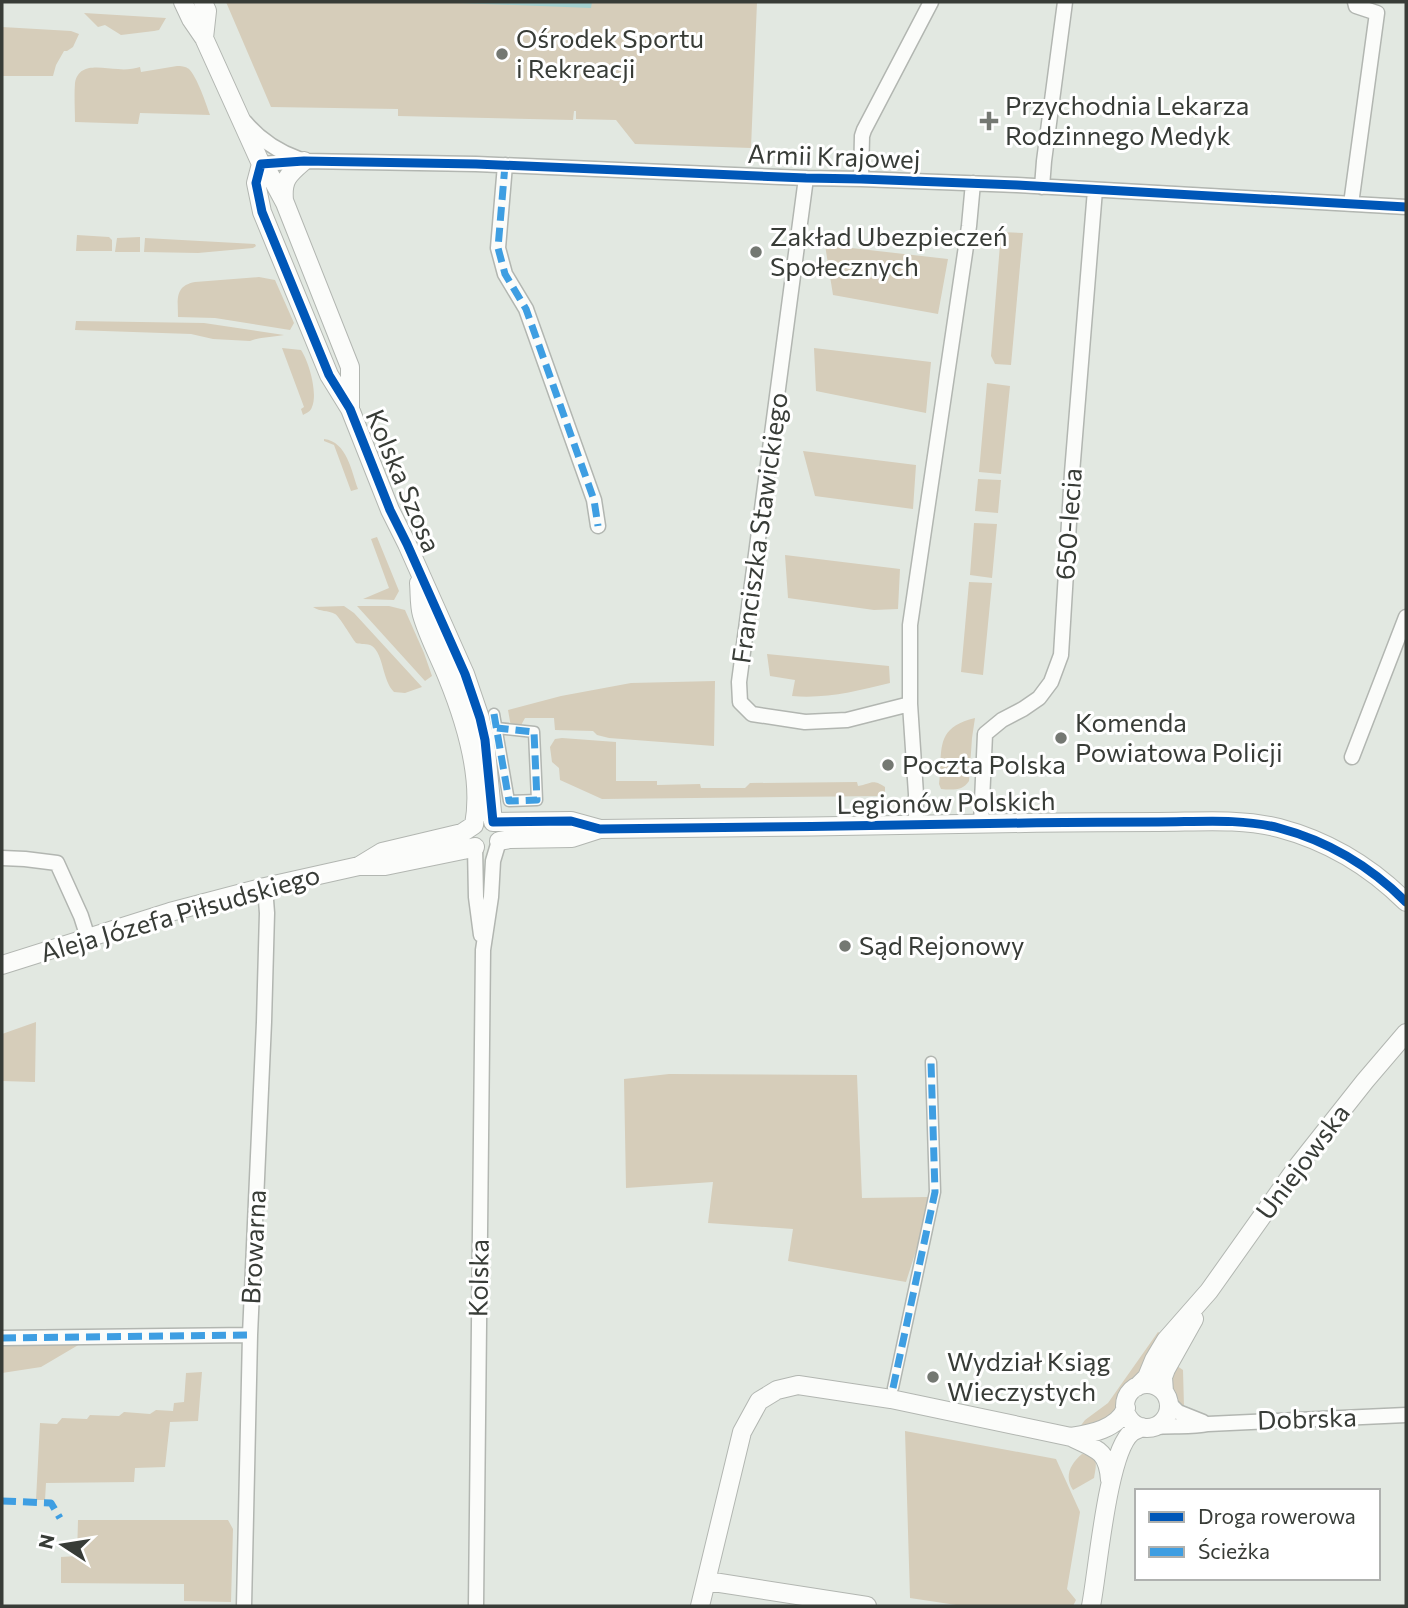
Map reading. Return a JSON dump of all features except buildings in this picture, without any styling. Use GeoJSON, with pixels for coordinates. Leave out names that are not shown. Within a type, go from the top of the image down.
{"type":"FeatureCollection","features":[{"type":"Feature","properties":{"kind":"street","name":"Kolska Szosa"},"geometry":{"type":"LineString","coordinates":[[183,2],[204,38],[261,164],[285,203],[350,367],[350,409]]}},
{"type":"Feature","properties":{"kind":"street","name":"Kolska Szosa"},"geometry":{"type":"LineString","coordinates":[[203,2],[206,11],[204,38]]}},
{"type":"Feature","properties":{"kind":"street"},"geometry":{"type":"LineString","coordinates":[[861,178],[864,130],[931,2]]}},
{"type":"Feature","properties":{"kind":"street"},"geometry":{"type":"LineString","coordinates":[[1042,187],[1065,2]]}},
{"type":"Feature","properties":{"kind":"street"},"geometry":{"type":"LineString","coordinates":[[1351,204],[1378,8],[1356,6],[1354,2]]}},
{"type":"Feature","properties":{"kind":"street","name":"Armii Krajowej"},"geometry":{"type":"LineString","coordinates":[[240,115],[254,132],[279,152],[304,161]]}},
{"type":"Feature","properties":{"kind":"street"},"geometry":{"type":"LineString","coordinates":[[285,203],[283,187],[288,174],[304,161]]}},
{"type":"Feature","properties":{"kind":"street","name":"Armii Krajowej"},"geometry":{"type":"LineString","coordinates":[[261,164],[304,161],[505,165],[861,178],[1406,207]]}},
{"type":"Feature","properties":{"kind":"street","name":"Kolska Szosa"},"geometry":{"type":"LineString","coordinates":[[261,164],[256,183],[262,212],[329,374],[350,409],[390,510],[455,650],[480,718],[494,822]]}},
{"type":"Feature","properties":{"kind":"street"},"geometry":{"type":"LineString","coordinates":[[505,165],[498,248],[505,274],[529,318],[594,500],[598,526]]}},
{"type":"Feature","properties":{"kind":"street","name":"Franciszka Stawickiego"},"geometry":{"type":"LineString","coordinates":[[806,178],[739,681],[740,702],[752,714],[805,722],[847,720],[911,704]]}},
{"type":"Feature","properties":{"kind":"street"},"geometry":{"type":"LineString","coordinates":[[916,825],[910,625],[969,226],[973,183]]}},
{"type":"Feature","properties":{"kind":"street","name":"650-lecia"},"geometry":{"type":"LineString","coordinates":[[981,824],[985,734],[1002,720],[1039,698],[1051,682],[1060,655],[1095,190]]}},
{"type":"Feature","properties":{"kind":"street","name":"Kolska Szosa"},"geometry":{"type":"LineString","coordinates":[[419,571],[422,614],[448,678],[469,744],[474,776],[474,825]]}},
{"type":"Feature","properties":{"kind":"street"},"geometry":{"type":"LineString","coordinates":[[1352,757],[1406,617]]}},
{"type":"Feature","properties":{"kind":"street"},"geometry":{"type":"LineString","coordinates":[[494,714],[509,801],[537,800],[534,732],[497,729]]}},
{"type":"Feature","properties":{"kind":"street"},"geometry":{"type":"LineString","coordinates":[[481,821],[494,822],[499,828],[499,842],[489,850],[475,847],[470,837],[474,825],[481,821]]}},
{"type":"Feature","properties":{"kind":"street","name":"Legionów Polskich"},"geometry":{"type":"LineString","coordinates":[[494,822],[571,821],[600,829],[1059,821],[1245,822],[1280,828],[1322,843],[1358,863],[1386,883],[1406,902]]}},
{"type":"Feature","properties":{"kind":"street","name":"Aleja Józefa Piłsudskiego"},"geometry":{"type":"LineString","coordinates":[[359,866],[382,852],[462,833],[474,825]]}},
{"type":"Feature","properties":{"kind":"street","name":"Legionów Polskich"},"geometry":{"type":"LineString","coordinates":[[499,842],[510,839],[572,838],[600,829]]}},
{"type":"Feature","properties":{"kind":"street","name":"Kolska"},"geometry":{"type":"LineString","coordinates":[[476,1606],[483,950],[493,861],[499,842]]}},
{"type":"Feature","properties":{"kind":"street","name":"Aleja Józefa Piłsudskiego"},"geometry":{"type":"LineString","coordinates":[[2,965],[170,912],[265,887],[359,866],[384,866],[475,847]]}},
{"type":"Feature","properties":{"kind":"street","name":"Kolska"},"geometry":{"type":"LineString","coordinates":[[475,847],[476,897],[483,950]]}},
{"type":"Feature","properties":{"kind":"street"},"geometry":{"type":"LineString","coordinates":[[2,858],[57,863],[88,938]]}},
{"type":"Feature","properties":{"kind":"street","name":"Legionów Polskich"},"geometry":{"type":"LineString","coordinates":[[1386,883],[1406,890]]}},
{"type":"Feature","properties":{"kind":"street","name":"Browarna"},"geometry":{"type":"LineString","coordinates":[[244,1606],[250,1335],[264,1022],[267,913],[265,887]]}},
{"type":"Feature","properties":{"kind":"street","name":"Uniejowska"},"geometry":{"type":"LineString","coordinates":[[1137,1387],[1147,1377],[1166,1340],[1209,1291],[1297,1167],[1405,1033]]}},
{"type":"Feature","properties":{"kind":"street"},"geometry":{"type":"LineString","coordinates":[[893,1388],[935,1192],[931,1062]]}},
{"type":"Feature","properties":{"kind":"street","name":"Uniejowska"},"geometry":{"type":"LineString","coordinates":[[1167,1397],[1163,1377],[1166,1369],[1209,1291]]}},
{"type":"Feature","properties":{"kind":"street"},"geometry":{"type":"LineString","coordinates":[[2,1338],[250,1335]]}},
{"type":"Feature","properties":{"kind":"street"},"geometry":{"type":"LineString","coordinates":[[1071,1437],[1107,1427],[1121,1417],[1128,1396],[1144,1384],[1158,1387],[1167,1397],[1169,1410],[1166,1418],[1161,1423],[1131,1433],[1123,1445],[1110,1483],[1091,1606]]}},
{"type":"Feature","properties":{"kind":"street"},"geometry":{"type":"LineString","coordinates":[[700,1606],[742,1432],[759,1401],[777,1390],[798,1385],[891,1399],[1071,1437],[1102,1452],[1109,1466],[1110,1483]]}},
{"type":"Feature","properties":{"kind":"street","name":"Dobrska"},"geometry":{"type":"LineString","coordinates":[[1167,1397],[1178,1412],[1208,1424]]}},
{"type":"Feature","properties":{"kind":"street"},"geometry":{"type":"LineString","coordinates":[[1126,1408],[1131,1420],[1148,1427]]}},
{"type":"Feature","properties":{"kind":"street","name":"Dobrska"},"geometry":{"type":"LineString","coordinates":[[1148,1427],[1406,1415]]}},
{"type":"Feature","properties":{"kind":"street"},"geometry":{"type":"LineString","coordinates":[[707,1581],[867,1606]]}},
{"type":"Feature","properties":{"kind":"shaded area","name":"Ośrodek Sportu i Rekreacji"},"geometry":{"type":"Polygon","coordinates":[[[226,2],[757,2],[751,148],[635,144],[616,120],[576,119],[576,111],[573,120],[398,116],[398,109],[271,107],[226,2]]]}},
{"type":"Feature","properties":{"kind":"shaded area"},"geometry":{"type":"Polygon","coordinates":[[[84,13],[166,18],[159,30],[121,35],[105,25],[98,27],[84,13]]]}},
{"type":"Feature","properties":{"kind":"shaded area"},"geometry":{"type":"Polygon","coordinates":[[[2,27],[71,31],[79,34],[73,47],[64,51],[53,76],[2,76],[2,27]]]}},
{"type":"Feature","properties":{"kind":"shaded area"},"geometry":{"type":"Polygon","coordinates":[[[140,67],[141,72],[186,67],[192,73],[210,115],[140,113],[138,124],[75,122],[75,83],[77,76],[86,69],[140,67]]]}},
{"type":"Feature","properties":{"kind":"shaded area"},"geometry":{"type":"Polygon","coordinates":[[[1001,232],[1023,233],[1011,365],[995,364],[991,356],[1001,232]]]}},
{"type":"Feature","properties":{"kind":"shaded area"},"geometry":{"type":"Polygon","coordinates":[[[77,235],[109,237],[112,240],[112,251],[76,251],[77,235]]]}},
{"type":"Feature","properties":{"kind":"shaded area"},"geometry":{"type":"Polygon","coordinates":[[[140,237],[140,252],[115,252],[117,238],[140,237]]]}},
{"type":"Feature","properties":{"kind":"shaded area"},"geometry":{"type":"Polygon","coordinates":[[[145,238],[256,246],[198,253],[144,252],[145,238]]]}},
{"type":"Feature","properties":{"kind":"shaded area"},"geometry":{"type":"Polygon","coordinates":[[[825,245],[948,259],[938,314],[833,295],[825,245]]]}},
{"type":"Feature","properties":{"kind":"shaded area"},"geometry":{"type":"Polygon","coordinates":[[[259,277],[275,280],[294,323],[290,330],[215,318],[178,317],[180,290],[188,284],[259,277]]]}},
{"type":"Feature","properties":{"kind":"shaded area"},"geometry":{"type":"Polygon","coordinates":[[[76,321],[204,323],[284,335],[250,341],[213,339],[191,334],[75,330],[76,321]]]}},
{"type":"Feature","properties":{"kind":"shaded area"},"geometry":{"type":"Polygon","coordinates":[[[282,348],[301,350],[310,370],[314,401],[310,410],[303,415],[301,409],[304,407],[282,348]]]}},
{"type":"Feature","properties":{"kind":"shaded area"},"geometry":{"type":"Polygon","coordinates":[[[814,348],[931,362],[926,413],[816,391],[814,348]]]}},
{"type":"Feature","properties":{"kind":"shaded area"},"geometry":{"type":"Polygon","coordinates":[[[987,383],[1010,386],[1001,474],[979,472],[987,383]]]}},
{"type":"Feature","properties":{"kind":"shaded area"},"geometry":{"type":"Polygon","coordinates":[[[324,439],[332,441],[343,451],[358,489],[351,491],[334,445],[324,439]]]}},
{"type":"Feature","properties":{"kind":"shaded area"},"geometry":{"type":"Polygon","coordinates":[[[803,451],[916,465],[913,509],[815,496],[803,451]]]}},
{"type":"Feature","properties":{"kind":"shaded area"},"geometry":{"type":"Polygon","coordinates":[[[978,479],[1001,480],[998,513],[975,511],[978,479]]]}},
{"type":"Feature","properties":{"kind":"shaded area"},"geometry":{"type":"Polygon","coordinates":[[[974,523],[997,524],[992,578],[970,575],[974,523]]]}},
{"type":"Feature","properties":{"kind":"shaded area"},"geometry":{"type":"Polygon","coordinates":[[[377,537],[399,591],[394,600],[363,599],[389,588],[371,539],[377,537]]]}},
{"type":"Feature","properties":{"kind":"shaded area"},"geometry":{"type":"Polygon","coordinates":[[[785,555],[900,569],[898,609],[874,610],[788,598],[785,555]]]}},
{"type":"Feature","properties":{"kind":"shaded area"},"geometry":{"type":"Polygon","coordinates":[[[969,582],[992,583],[983,675],[961,672],[969,582]]]}},
{"type":"Feature","properties":{"kind":"shaded area"},"geometry":{"type":"Polygon","coordinates":[[[344,606],[354,613],[422,687],[405,693],[394,692],[387,681],[376,650],[370,645],[356,643],[335,614],[313,607],[344,606]]]}},
{"type":"Feature","properties":{"kind":"shaded area"},"geometry":{"type":"Polygon","coordinates":[[[357,606],[389,606],[405,610],[432,676],[425,681],[357,606]]]}},
{"type":"Feature","properties":{"kind":"shaded area"},"geometry":{"type":"Polygon","coordinates":[[[767,654],[889,666],[890,683],[829,695],[792,696],[795,680],[770,676],[767,654]]]}},
{"type":"Feature","properties":{"kind":"shaded area"},"geometry":{"type":"Polygon","coordinates":[[[715,681],[714,746],[609,738],[593,731],[555,730],[554,718],[525,718],[519,729],[511,727],[508,710],[561,696],[631,683],[715,681]]]}},
{"type":"Feature","properties":{"kind":"shaded area"},"geometry":{"type":"Polygon","coordinates":[[[975,718],[969,781],[953,790],[941,789],[939,784],[943,742],[953,728],[975,718]]]}},
{"type":"Feature","properties":{"kind":"shaded area"},"geometry":{"type":"Polygon","coordinates":[[[555,739],[616,742],[616,781],[657,781],[657,785],[700,784],[701,788],[745,788],[750,783],[857,782],[858,786],[874,782],[885,787],[885,796],[602,799],[560,780],[559,768],[552,762],[550,747],[555,739]]]}},
{"type":"Feature","properties":{"kind":"shaded area"},"geometry":{"type":"Polygon","coordinates":[[[36,1022],[35,1082],[2,1081],[2,1034],[36,1022]]]}},
{"type":"Feature","properties":{"kind":"shaded area"},"geometry":{"type":"Polygon","coordinates":[[[669,1074],[857,1075],[862,1198],[928,1197],[928,1213],[906,1282],[788,1261],[793,1229],[708,1223],[713,1182],[626,1188],[624,1079],[669,1074]]]}},
{"type":"Feature","properties":{"kind":"shaded area"},"geometry":{"type":"Polygon","coordinates":[[[1158,1332],[1162,1334],[1143,1372],[1121,1395],[1119,1406],[1102,1423],[1079,1428],[1085,1420],[1108,1403],[1158,1332]]]}},
{"type":"Feature","properties":{"kind":"shaded area"},"geometry":{"type":"Polygon","coordinates":[[[2,1344],[80,1344],[41,1367],[2,1373],[2,1344]]]}},
{"type":"Feature","properties":{"kind":"shaded area"},"geometry":{"type":"Polygon","coordinates":[[[1177,1366],[1183,1370],[1184,1407],[1178,1404],[1170,1380],[1177,1366]]]}},
{"type":"Feature","properties":{"kind":"shaded area"},"geometry":{"type":"Polygon","coordinates":[[[202,1372],[198,1421],[170,1422],[165,1467],[135,1468],[134,1482],[46,1483],[45,1500],[36,1500],[40,1423],[57,1424],[62,1418],[87,1419],[90,1415],[119,1416],[124,1412],[150,1414],[156,1410],[173,1411],[174,1403],[184,1402],[186,1373],[202,1372]]]}},
{"type":"Feature","properties":{"kind":"shaded area"},"geometry":{"type":"Polygon","coordinates":[[[905,1431],[1056,1459],[1080,1512],[1067,1589],[1076,1600],[1073,1606],[963,1606],[910,1598],[905,1431]]]}},
{"type":"Feature","properties":{"kind":"shaded area"},"geometry":{"type":"Polygon","coordinates":[[[1082,1454],[1094,1459],[1094,1478],[1073,1490],[1069,1480],[1070,1471],[1082,1454]]]}},
{"type":"Feature","properties":{"kind":"shaded area"},"geometry":{"type":"Polygon","coordinates":[[[78,1520],[228,1520],[233,1529],[231,1602],[184,1601],[184,1584],[61,1583],[61,1557],[77,1556],[78,1520]]]}},
{"type":"Feature","properties":{"kind":"water"},"geometry":{"type":"Polygon","coordinates":[[[434,2],[592,2],[591,8],[434,2]]]}},
{"type":"Feature","properties":{"kind":"marked path"},"geometry":{"type":"LineString","coordinates":[[505,165],[498,248],[505,274],[526,309],[594,500],[598,526]]}},
{"type":"Feature","properties":{"kind":"marked path"},"geometry":{"type":"LineString","coordinates":[[494,714],[509,801],[537,800],[534,732],[497,728]]}},
{"type":"Feature","properties":{"kind":"marked path"},"geometry":{"type":"LineString","coordinates":[[893,1388],[935,1192],[931,1062]]}},
{"type":"Feature","properties":{"kind":"marked path"},"geometry":{"type":"LineString","coordinates":[[2,1338],[250,1335]]}},
{"type":"Feature","properties":{"kind":"marked path"},"geometry":{"type":"LineString","coordinates":[[2,1501],[51,1503],[60,1518]]}},
{"type":"Feature","properties":{"kind":"cycle path"},"geometry":{"type":"LineString","coordinates":[[1406,207],[1017,185],[476,164],[304,161],[261,164],[256,183],[262,212],[329,375],[350,409],[390,510],[465,674],[485,740],[493,822],[571,821],[600,829],[1075,822],[1249,823],[1297,833],[1331,848],[1363,867],[1406,902]]}},
{"type":"Feature","properties":{"kind":"place","name":"Ośrodek Sportu i Rekreacji"},"geometry":{"type":"Point","coordinates":[502,54]}},
{"type":"Feature","properties":{"kind":"place","name":"Przychodnia Lekarza Rodzinnego Medyk"},"geometry":{"type":"Point","coordinates":[989,121]}},
{"type":"Feature","properties":{"kind":"place","name":"Zakład Ubezpieczeń Społecznych"},"geometry":{"type":"Point","coordinates":[756,252]}},
{"type":"Feature","properties":{"kind":"place","name":"Komenda Powiatowa Policji"},"geometry":{"type":"Point","coordinates":[1061,738]}},
{"type":"Feature","properties":{"kind":"place","name":"Poczta Polska"},"geometry":{"type":"Point","coordinates":[888,765]}},
{"type":"Feature","properties":{"kind":"place","name":"Sąd Rejonowy"},"geometry":{"type":"Point","coordinates":[845,946]}},
{"type":"Feature","properties":{"kind":"place","name":"Wydział Ksiąg Wieczystych"},"geometry":{"type":"Point","coordinates":[933,1377]}}]}
